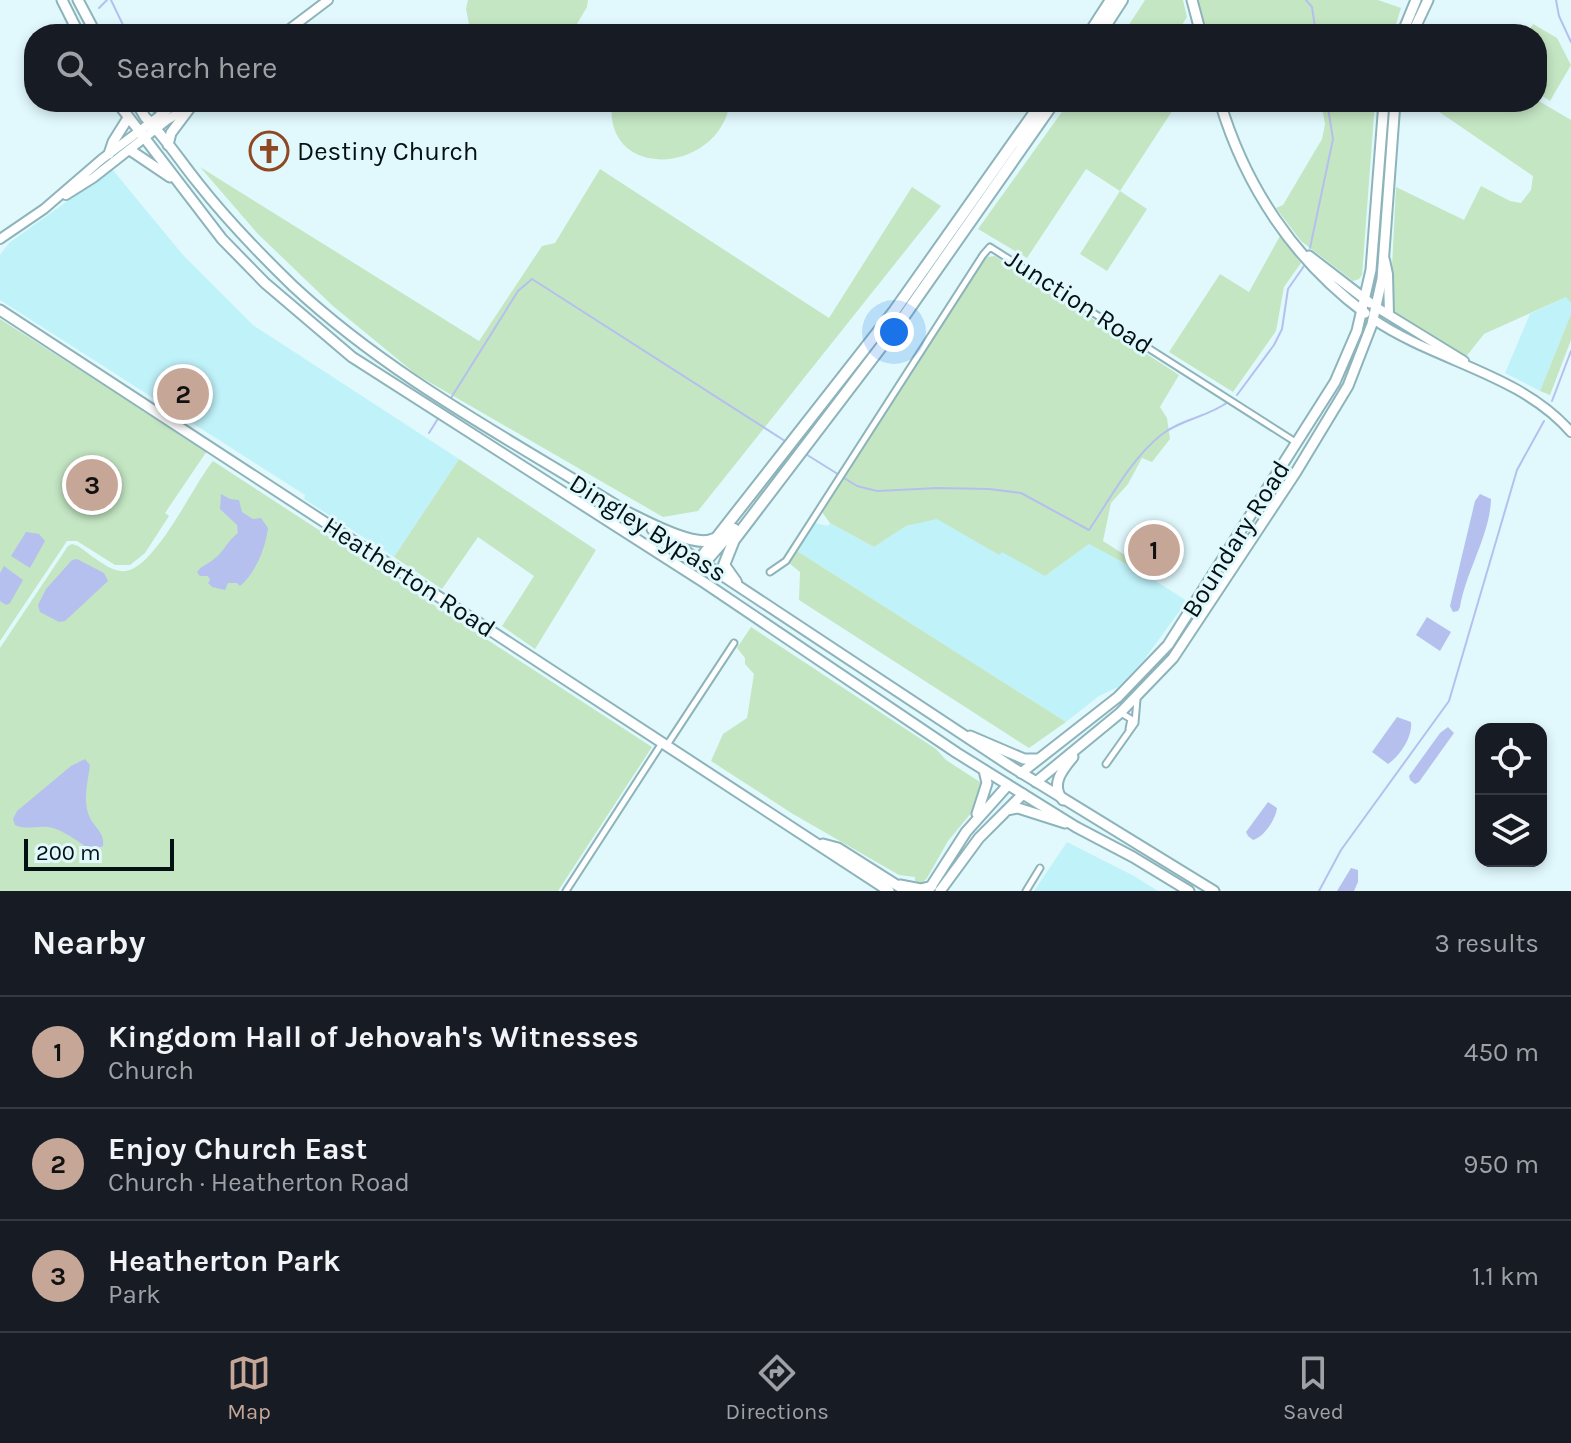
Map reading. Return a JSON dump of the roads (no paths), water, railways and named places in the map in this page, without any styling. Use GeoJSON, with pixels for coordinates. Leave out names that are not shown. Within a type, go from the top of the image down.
{"type":"FeatureCollection","features":[{"type":"Feature","properties":{"kind":"highway"},"geometry":{"type":"LineString","coordinates":[[1095,24],[1111,0]]}},
{"type":"Feature","properties":{"kind":"highway"},"geometry":{"type":"LineString","coordinates":[[1106,24],[1122,0]]}},
{"type":"Feature","properties":{"kind":"highway"},"geometry":{"type":"LineString","coordinates":[[702,560],[714,539],[895,310],[1035,112]]}},
{"type":"Feature","properties":{"kind":"highway"},"geometry":{"type":"LineString","coordinates":[[736,582],[725,566],[729,550],[773,487],[900,322],[1047,112]]}},
{"type":"Feature","properties":{"kind":"highway"},"geometry":{"type":"LineString","coordinates":[[702,560],[773,487]]}},
{"type":"Feature","properties":{"kind":"highway"},"geometry":{"type":"LineString","coordinates":[[624,511],[686,537],[706,542],[714,539]]}},
{"type":"Feature","properties":{"kind":"main road"},"geometry":{"type":"LineString","coordinates":[[62,0],[74,24]]}},
{"type":"Feature","properties":{"kind":"main road"},"geometry":{"type":"LineString","coordinates":[[78,0],[91,24]]}},
{"type":"Feature","properties":{"kind":"main road"},"geometry":{"type":"LineString","coordinates":[[296,24],[328,0]]}},
{"type":"Feature","properties":{"kind":"main road"},"geometry":{"type":"LineString","coordinates":[[1192,0],[1198,24]]}},
{"type":"Feature","properties":{"kind":"main road"},"geometry":{"type":"LineString","coordinates":[[1406,24],[1416,0]]}},
{"type":"Feature","properties":{"kind":"main road"},"geometry":{"type":"LineString","coordinates":[[1417,24],[1428,0]]}},
{"type":"Feature","properties":{"kind":"main road","name":"Dingley Bypass"},"geometry":{"type":"LineString","coordinates":[[124,112],[222,239],[308,321],[352,357],[691,574],[984,770],[1189,891]]}},
{"type":"Feature","properties":{"kind":"main road","name":"Dingley Bypass"},"geometry":{"type":"LineString","coordinates":[[144,112],[231,222],[294,286],[362,344],[442,402],[702,560],[1021,773],[1214,891]]}},
{"type":"Feature","properties":{"kind":"main road"},"geometry":{"type":"LineString","coordinates":[[154,126],[165,112]]}},
{"type":"Feature","properties":{"kind":"main road"},"geometry":{"type":"LineString","coordinates":[[52,203],[109,154],[179,112]]}},
{"type":"Feature","properties":{"kind":"main road"},"geometry":{"type":"LineString","coordinates":[[168,145],[171,133],[188,112]]}},
{"type":"Feature","properties":{"kind":"main road"},"geometry":{"type":"LineString","coordinates":[[1223,112],[1247,173],[1294,244],[1325,280],[1362,311],[1396,333],[1508,383],[1538,401],[1571,432]]}},
{"type":"Feature","properties":{"kind":"main road","name":"Boundary Road"},"geometry":{"type":"LineString","coordinates":[[936,890],[974,821],[1037,759],[1118,697],[1172,638],[1340,372],[1366,300],[1383,112]]}},
{"type":"Feature","properties":{"kind":"main road","name":"Boundary Road"},"geometry":{"type":"LineString","coordinates":[[936,890],[1004,812],[1149,685],[1188,637],[1343,394],[1368,336],[1385,259],[1394,112]]}},
{"type":"Feature","properties":{"kind":"main road"},"geometry":{"type":"LineString","coordinates":[[109,154],[128,118]]}},
{"type":"Feature","properties":{"kind":"main road"},"geometry":{"type":"LineString","coordinates":[[0,239],[87,182],[130,150],[142,135]]}},
{"type":"Feature","properties":{"kind":"main road"},"geometry":{"type":"LineString","coordinates":[[130,150],[176,181]]}},
{"type":"Feature","properties":{"kind":"main road"},"geometry":{"type":"LineString","coordinates":[[1294,244],[1376,307],[1488,376]]}},
{"type":"Feature","properties":{"kind":"main road"},"geometry":{"type":"LineString","coordinates":[[1385,259],[1389,276],[1389,315]]}},
{"type":"Feature","properties":{"kind":"main road"},"geometry":{"type":"LineString","coordinates":[[1343,284],[1359,285],[1369,280]]}},
{"type":"Feature","properties":{"kind":"main road","name":"Heatherton Road"},"geometry":{"type":"LineString","coordinates":[[0,310],[819,843],[838,848],[889,886],[906,891]]}},
{"type":"Feature","properties":{"kind":"main road"},"geometry":{"type":"LineString","coordinates":[[1368,336],[1382,331],[1396,333]]}},
{"type":"Feature","properties":{"kind":"main road"},"geometry":{"type":"LineString","coordinates":[[1297,443],[1309,451]]}},
{"type":"Feature","properties":{"kind":"main road"},"geometry":{"type":"LineString","coordinates":[[691,574],[702,560]]}},
{"type":"Feature","properties":{"kind":"main road"},"geometry":{"type":"LineString","coordinates":[[1118,697],[1128,698],[1149,685]]}},
{"type":"Feature","properties":{"kind":"main road"},"geometry":{"type":"LineString","coordinates":[[963,734],[1024,759],[1037,759]]}},
{"type":"Feature","properties":{"kind":"main road"},"geometry":{"type":"LineString","coordinates":[[1063,800],[1057,791],[1058,779],[1082,745]]}},
{"type":"Feature","properties":{"kind":"main road"},"geometry":{"type":"LineString","coordinates":[[974,821],[987,783],[984,770]]}},
{"type":"Feature","properties":{"kind":"main road"},"geometry":{"type":"LineString","coordinates":[[1004,812],[1018,808],[1076,827]]}},
{"type":"Feature","properties":{"kind":"main road"},"geometry":{"type":"LineString","coordinates":[[889,886],[936,890]]}},
{"type":"Feature","properties":{"kind":"street","name":"Junction Road"},"geometry":{"type":"LineString","coordinates":[[770,572],[786,561],[990,247],[1297,443]]}},
{"type":"Feature","properties":{"kind":"street"},"geometry":{"type":"LineString","coordinates":[[566,891],[734,643]]}},
{"type":"Feature","properties":{"kind":"street"},"geometry":{"type":"LineString","coordinates":[[1106,764],[1136,720],[1135,707],[1139,695]]}},
{"type":"Feature","properties":{"kind":"street"},"geometry":{"type":"LineString","coordinates":[[1120,713],[1131,719],[1127,733]]}},
{"type":"Feature","properties":{"kind":"street"},"geometry":{"type":"LineString","coordinates":[[1026,891],[1040,868]]}},
{"type":"Feature","properties":{"kind":"waterway"},"geometry":{"type":"LineString","coordinates":[[99,8],[107,0]]}},
{"type":"Feature","properties":{"kind":"waterway"},"geometry":{"type":"LineString","coordinates":[[111,0],[123,24]]}},
{"type":"Feature","properties":{"kind":"waterway"},"geometry":{"type":"LineString","coordinates":[[1306,0],[1312,7],[1315,24]]}},
{"type":"Feature","properties":{"kind":"waterway"},"geometry":{"type":"LineString","coordinates":[[1556,0],[1559,16],[1571,42]]}},
{"type":"Feature","properties":{"kind":"waterway"},"geometry":{"type":"LineString","coordinates":[[1310,248],[1333,139],[1329,112]]}},
{"type":"Feature","properties":{"kind":"waterway"},"geometry":{"type":"LineString","coordinates":[[1237,395],[1274,345],[1282,329],[1288,289],[1304,266]]}},
{"type":"Feature","properties":{"kind":"waterway"},"geometry":{"type":"LineString","coordinates":[[451,398],[518,291],[532,279],[785,441]]}},
{"type":"Feature","properties":{"kind":"waterway"},"geometry":{"type":"LineString","coordinates":[[1552,401],[1571,351]]}},
{"type":"Feature","properties":{"kind":"waterway"},"geometry":{"type":"LineString","coordinates":[[804,453],[857,486],[877,491],[938,488],[1021,493],[1089,530],[1150,445],[1169,430],[1228,402]]}},
{"type":"Feature","properties":{"kind":"waterway"},"geometry":{"type":"LineString","coordinates":[[429,433],[439,417]]}},
{"type":"Feature","properties":{"kind":"waterway"},"geometry":{"type":"LineString","coordinates":[[1319,891],[1341,850],[1449,701],[1517,470],[1544,421]]}},
{"type":"Feature","properties":{"kind":"place","name":"Destiny Church"},"geometry":{"type":"Point","coordinates":[269,151]}},
{"type":"Feature","properties":{"kind":"place","name":"Enjoy Church East"},"geometry":{"type":"Point","coordinates":[183,394]}},
{"type":"Feature","properties":{"kind":"place","name":"Heatherton Park"},"geometry":{"type":"Point","coordinates":[92,485]}},
{"type":"Feature","properties":{"kind":"place","name":"Kingdom Hall of Jehovah's Witnesses"},"geometry":{"type":"Point","coordinates":[1154,550]}}]}
